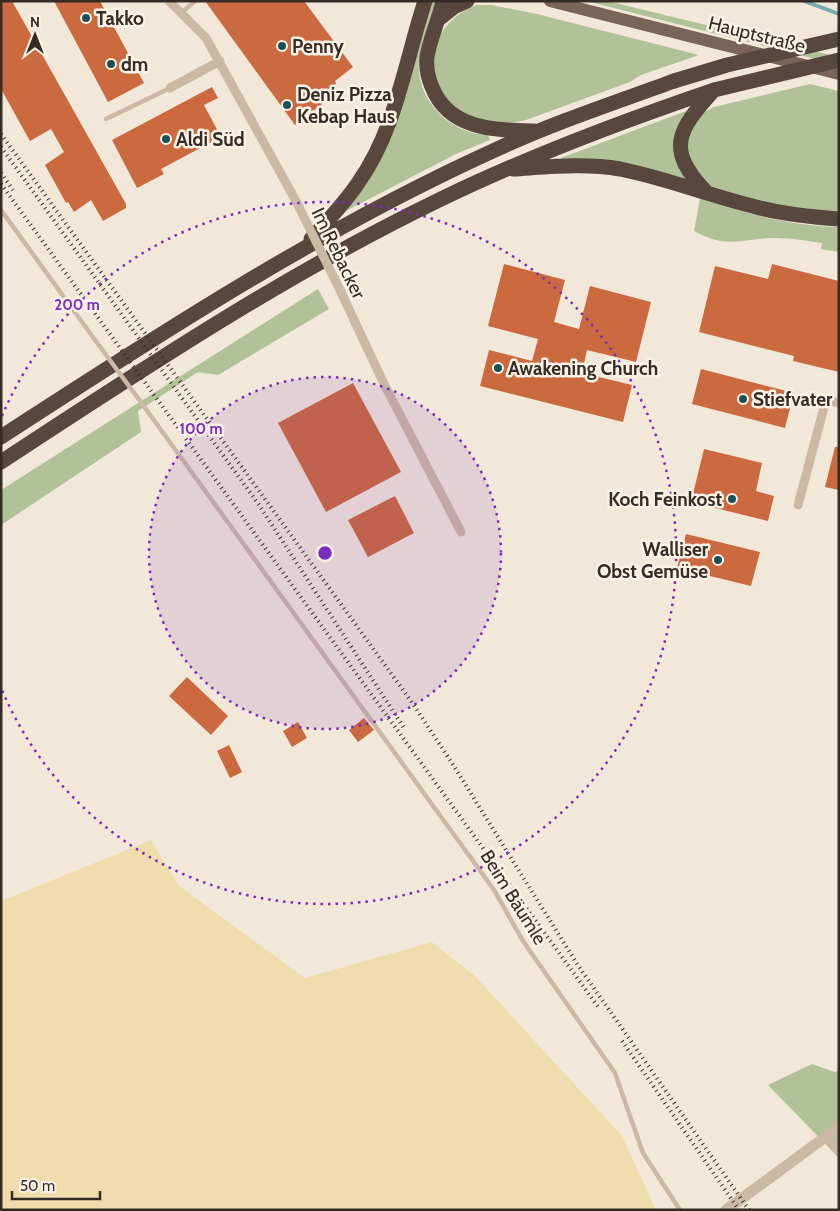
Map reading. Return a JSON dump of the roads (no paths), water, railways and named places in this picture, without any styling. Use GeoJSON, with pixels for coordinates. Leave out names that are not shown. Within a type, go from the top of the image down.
{"type":"FeatureCollection","features":[{"type":"Feature","properties":{"kind":"highway"},"geometry":{"type":"LineString","coordinates":[[443,1],[427,58],[430,82],[440,102],[460,120],[473,126],[497,130],[538,131]]}},
{"type":"Feature","properties":{"kind":"highway"},"geometry":{"type":"LineString","coordinates":[[439,19],[454,7],[466,1]]}},
{"type":"Feature","properties":{"kind":"highway"},"geometry":{"type":"LineString","coordinates":[[306,246],[358,184],[373,159],[389,125],[421,5]]}},
{"type":"Feature","properties":{"kind":"highway"},"geometry":{"type":"LineString","coordinates":[[1,437],[172,326],[306,246],[434,178],[538,131],[674,82],[736,63],[839,39]]}},
{"type":"Feature","properties":{"kind":"highway"},"geometry":{"type":"LineString","coordinates":[[1,462],[216,324],[306,271],[438,200],[602,129],[714,90],[839,60]]}},
{"type":"Feature","properties":{"kind":"highway"},"geometry":{"type":"LineString","coordinates":[[706,192],[689,173],[681,144],[686,124],[714,90]]}},
{"type":"Feature","properties":{"kind":"highway"},"geometry":{"type":"LineString","coordinates":[[504,170],[565,166],[618,169],[780,213],[839,219]]}},
{"type":"Feature","properties":{"kind":"main road","name":"Hauptstraße"},"geometry":{"type":"LineString","coordinates":[[550,1],[839,74]]}},
{"type":"Feature","properties":{"kind":"street","name":"Im Rebacker"},"geometry":{"type":"LineString","coordinates":[[169,1],[206,38],[220,61],[297,203],[384,384],[461,532]]}},
{"type":"Feature","properties":{"kind":"street"},"geometry":{"type":"LineString","coordinates":[[170,88],[220,61]]}},
{"type":"Feature","properties":{"kind":"street"},"geometry":{"type":"LineString","coordinates":[[798,505],[826,400],[839,403]]}},
{"type":"Feature","properties":{"kind":"street"},"geometry":{"type":"LineString","coordinates":[[726,1210],[839,1127]]}},
{"type":"Feature","properties":{"kind":"street"},"geometry":{"type":"LineString","coordinates":[[826,1136],[839,1152]]}},
{"type":"Feature","properties":{"kind":"lane"},"geometry":{"type":"LineString","coordinates":[[181,13],[195,1]]}},
{"type":"Feature","properties":{"kind":"lane"},"geometry":{"type":"LineString","coordinates":[[106,120],[170,88]]}},
{"type":"Feature","properties":{"kind":"lane","name":"Beim Bäumle"},"geometry":{"type":"LineString","coordinates":[[1,210],[494,890],[523,941],[615,1073],[643,1153],[680,1210]]}},
{"type":"Feature","properties":{"kind":"waterway"},"geometry":{"type":"LineString","coordinates":[[804,1],[839,14]]}},
{"type":"Feature","properties":{"kind":"railway"},"geometry":{"type":"LineString","coordinates":[[1,134],[411,701],[452,763],[577,964],[749,1210]]}},
{"type":"Feature","properties":{"kind":"railway"},"geometry":{"type":"LineString","coordinates":[[1,147],[259,505],[404,728]]}},
{"type":"Feature","properties":{"kind":"railway"},"geometry":{"type":"LineString","coordinates":[[1,173],[13,190]]}},
{"type":"Feature","properties":{"kind":"railway"},"geometry":{"type":"LineString","coordinates":[[1,184],[599,1008]]}},
{"type":"Feature","properties":{"kind":"railway"},"geometry":{"type":"LineString","coordinates":[[622,1041],[739,1210]]}},
{"type":"Feature","properties":{"kind":"place","name":"Takko"},"geometry":{"type":"Point","coordinates":[86,18]}},
{"type":"Feature","properties":{"kind":"place","name":"Penny"},"geometry":{"type":"Point","coordinates":[282,46]}},
{"type":"Feature","properties":{"kind":"place","name":"dm"},"geometry":{"type":"Point","coordinates":[111,64]}},
{"type":"Feature","properties":{"kind":"place","name":"Deniz Pizza Kebap Haus"},"geometry":{"type":"Point","coordinates":[287,105]}},
{"type":"Feature","properties":{"kind":"place","name":"Aldi Süd"},"geometry":{"type":"Point","coordinates":[166,139]}},
{"type":"Feature","properties":{"kind":"place","name":"Awakening Church"},"geometry":{"type":"Point","coordinates":[498,368]}},
{"type":"Feature","properties":{"kind":"place","name":"Stiefvater"},"geometry":{"type":"Point","coordinates":[743,399]}},
{"type":"Feature","properties":{"kind":"place","name":"Koch Feinkost"},"geometry":{"type":"Point","coordinates":[732,499]}},
{"type":"Feature","properties":{"kind":"place","name":"Walliser Obst Gemüse"},"geometry":{"type":"Point","coordinates":[718,560]}}]}
